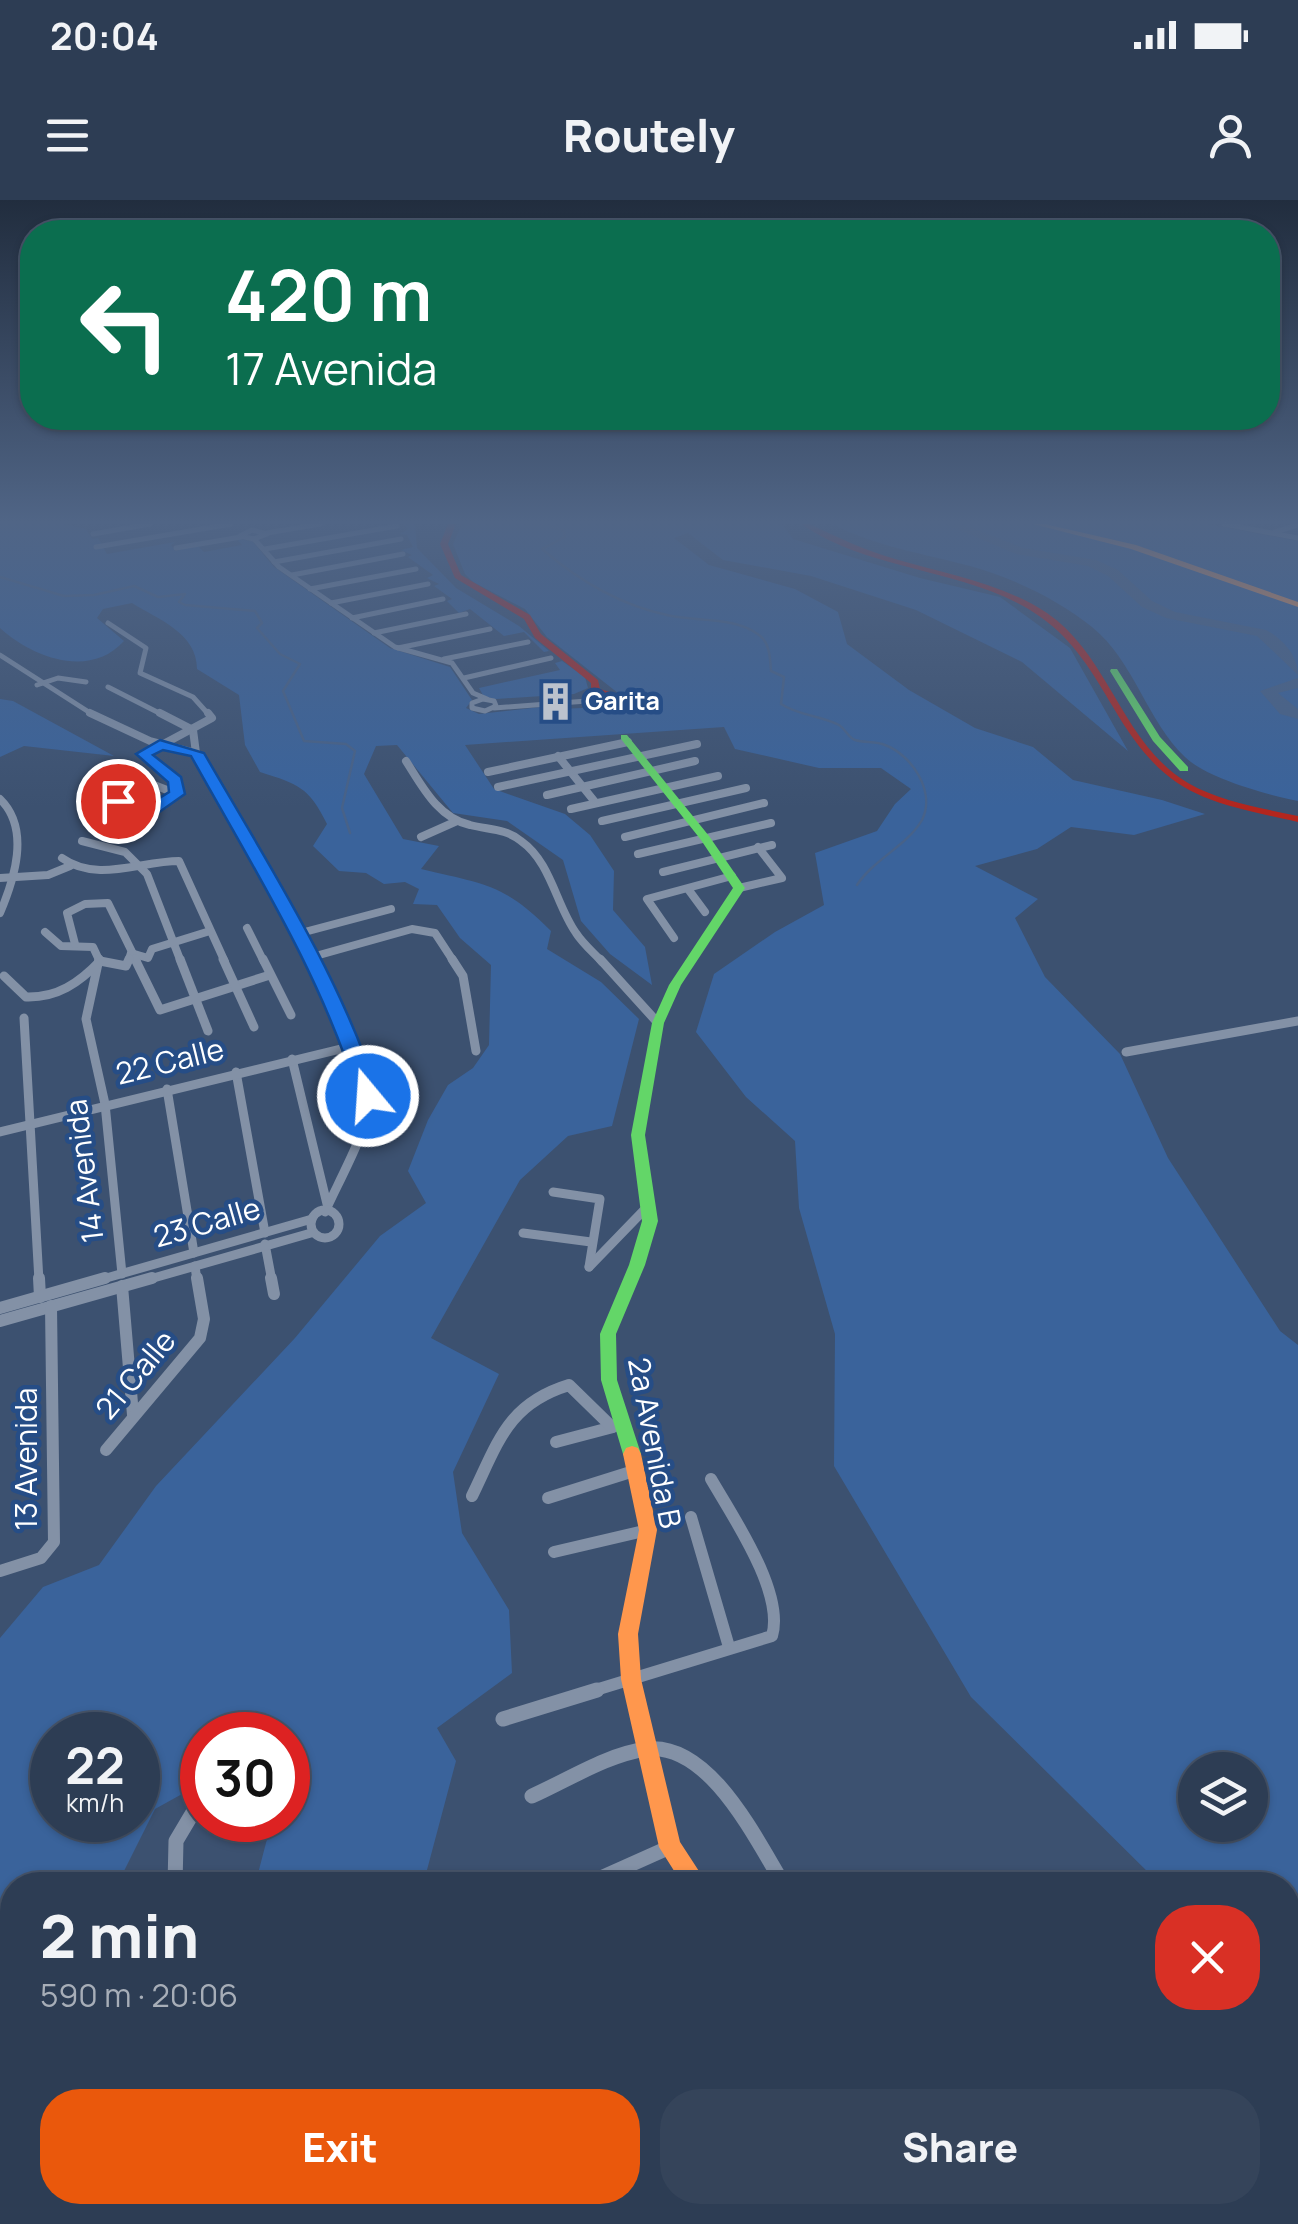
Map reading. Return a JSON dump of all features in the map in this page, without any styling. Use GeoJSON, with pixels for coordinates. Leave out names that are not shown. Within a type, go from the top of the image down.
{"type":"FeatureCollection","features":[{"type":"Feature","properties":{"kind":"main road"},"geometry":{"type":"LineString","coordinates":[[527,618],[538,636],[595,682],[594,695]]}},
{"type":"Feature","properties":{"kind":"main road"},"geometry":{"type":"LineString","coordinates":[[1048,618],[1087,652],[1151,757],[1170,774],[1212,796],[1298,819]]}},
{"type":"Feature","properties":{"kind":"main road"},"geometry":{"type":"LineString","coordinates":[[1060,618],[1099,650],[1156,739],[1184,770],[1221,789],[1298,809]]}},
{"type":"Feature","properties":{"kind":"main road"},"geometry":{"type":"LineString","coordinates":[[626,740],[736,882]]}},
{"type":"Feature","properties":{"kind":"main road","name":"2a Avenida B"},"geometry":{"type":"LineString","coordinates":[[670,1847],[631,1678],[628,1634],[648,1530],[637,1470],[618,1426],[609,1380],[608,1334],[646,1237],[649,1206],[638,1135],[658,1023],[674,985],[736,882]]}},
{"type":"Feature","properties":{"kind":"main road"},"geometry":{"type":"LineString","coordinates":[[670,1847],[688,1872]]}},
{"type":"Feature","properties":{"kind":"street"},"geometry":{"type":"LineString","coordinates":[[353,618],[397,648],[454,665],[473,693],[492,703]]}},
{"type":"Feature","properties":{"kind":"street"},"geometry":{"type":"LineString","coordinates":[[374,633],[444,618]]}},
{"type":"Feature","properties":{"kind":"street"},"geometry":{"type":"LineString","coordinates":[[88,796],[148,810],[177,794],[180,786],[163,768],[144,757],[212,718],[193,697],[140,673],[146,648],[108,622]]}},
{"type":"Feature","properties":{"kind":"street"},"geometry":{"type":"LineString","coordinates":[[397,648],[490,629]]}},
{"type":"Feature","properties":{"kind":"street"},"geometry":{"type":"LineString","coordinates":[[443,660],[528,642]]}},
{"type":"Feature","properties":{"kind":"street"},"geometry":{"type":"LineString","coordinates":[[0,655],[37,684],[160,745],[196,753]]}},
{"type":"Feature","properties":{"kind":"street"},"geometry":{"type":"LineString","coordinates":[[464,678],[551,658]]}},
{"type":"Feature","properties":{"kind":"street"},"geometry":{"type":"LineString","coordinates":[[37,684],[58,678],[86,682]]}},
{"type":"Feature","properties":{"kind":"street"},"geometry":{"type":"LineString","coordinates":[[108,687],[193,730]]}},
{"type":"Feature","properties":{"kind":"street"},"geometry":{"type":"LineString","coordinates":[[473,693],[472,708],[477,711],[492,703],[594,695]]}},
{"type":"Feature","properties":{"kind":"street"},"geometry":{"type":"LineString","coordinates":[[564,700],[594,695]]}},
{"type":"Feature","properties":{"kind":"street"},"geometry":{"type":"LineString","coordinates":[[193,730],[196,753],[312,957],[353,1046],[368,1096],[368,1111],[326,1209],[312,1218],[308,1226],[312,1233],[329,1236],[340,1228],[340,1216],[326,1209]]}},
{"type":"Feature","properties":{"kind":"street"},"geometry":{"type":"LineString","coordinates":[[488,772],[626,740]]}},
{"type":"Feature","properties":{"kind":"street"},"geometry":{"type":"LineString","coordinates":[[498,786],[697,744]]}},
{"type":"Feature","properties":{"kind":"street"},"geometry":{"type":"LineString","coordinates":[[558,756],[567,772],[595,802]]}},
{"type":"Feature","properties":{"kind":"street"},"geometry":{"type":"LineString","coordinates":[[406,761],[432,800],[457,821],[497,828],[532,852],[556,889],[575,932],[658,1023]]}},
{"type":"Feature","properties":{"kind":"street"},"geometry":{"type":"LineString","coordinates":[[546,795],[695,761]]}},
{"type":"Feature","properties":{"kind":"street"},"geometry":{"type":"LineString","coordinates":[[144,778],[163,768]]}},
{"type":"Feature","properties":{"kind":"street"},"geometry":{"type":"LineString","coordinates":[[116,770],[177,794]]}},
{"type":"Feature","properties":{"kind":"street"},"geometry":{"type":"LineString","coordinates":[[572,809],[718,776]]}},
{"type":"Feature","properties":{"kind":"street"},"geometry":{"type":"LineString","coordinates":[[602,822],[746,788]]}},
{"type":"Feature","properties":{"kind":"street"},"geometry":{"type":"LineString","coordinates":[[0,799],[9,804],[15,818],[16,878],[0,913]]}},
{"type":"Feature","properties":{"kind":"street"},"geometry":{"type":"LineString","coordinates":[[625,836],[764,804]]}},
{"type":"Feature","properties":{"kind":"street"},"geometry":{"type":"LineString","coordinates":[[422,837],[457,821]]}},
{"type":"Feature","properties":{"kind":"street"},"geometry":{"type":"LineString","coordinates":[[638,854],[771,823]]}},
{"type":"Feature","properties":{"kind":"street"},"geometry":{"type":"LineString","coordinates":[[82,841],[125,852],[140,865],[208,1032]]}},
{"type":"Feature","properties":{"kind":"street"},"geometry":{"type":"LineString","coordinates":[[663,872],[772,844]]}},
{"type":"Feature","properties":{"kind":"street"},"geometry":{"type":"LineString","coordinates":[[674,938],[647,900],[688,889],[782,878],[758,848]]}},
{"type":"Feature","properties":{"kind":"street"},"geometry":{"type":"LineString","coordinates":[[62,858],[70,866]]}},
{"type":"Feature","properties":{"kind":"street"},"geometry":{"type":"LineString","coordinates":[[0,878],[48,875],[70,866],[87,869],[178,861],[254,1026]]}},
{"type":"Feature","properties":{"kind":"street"},"geometry":{"type":"LineString","coordinates":[[688,889],[705,912]]}},
{"type":"Feature","properties":{"kind":"street"},"geometry":{"type":"LineString","coordinates":[[74,944],[67,913],[72,908],[100,902],[112,908],[157,1008],[166,1010],[270,975]]}},
{"type":"Feature","properties":{"kind":"street"},"geometry":{"type":"LineString","coordinates":[[297,934],[390,909]]}},
{"type":"Feature","properties":{"kind":"street"},"geometry":{"type":"LineString","coordinates":[[247,928],[290,1015]]}},
{"type":"Feature","properties":{"kind":"street"},"geometry":{"type":"LineString","coordinates":[[312,957],[412,929],[435,933],[463,976],[476,1051]]}},
{"type":"Feature","properties":{"kind":"street"},"geometry":{"type":"LineString","coordinates":[[131,953],[145,959],[152,949],[210,931]]}},
{"type":"Feature","properties":{"kind":"street"},"geometry":{"type":"LineString","coordinates":[[45,932],[61,946],[94,947],[100,960]]}},
{"type":"Feature","properties":{"kind":"street"},"geometry":{"type":"LineString","coordinates":[[100,960],[126,966],[131,953]]}},
{"type":"Feature","properties":{"kind":"street"},"geometry":{"type":"LineString","coordinates":[[4,976],[26,997],[43,998],[70,988],[100,960]]}},
{"type":"Feature","properties":{"kind":"street","name":"14 Avenida"},"geometry":{"type":"LineString","coordinates":[[100,960],[86,1019],[105,1104],[134,1414]]}},
{"type":"Feature","properties":{"kind":"street","name":"13 Avenida"},"geometry":{"type":"LineString","coordinates":[[0,1571],[41,1558],[54,1542],[46,1302],[24,1018]]}},
{"type":"Feature","properties":{"kind":"street"},"geometry":{"type":"LineString","coordinates":[[1126,1052],[1298,1021]]}},
{"type":"Feature","properties":{"kind":"street","name":"22 Calle"},"geometry":{"type":"LineString","coordinates":[[0,1132],[353,1046]]}},
{"type":"Feature","properties":{"kind":"street"},"geometry":{"type":"LineString","coordinates":[[292,1059],[326,1209]]}},
{"type":"Feature","properties":{"kind":"street"},"geometry":{"type":"LineString","coordinates":[[236,1072],[274,1294]]}},
{"type":"Feature","properties":{"kind":"street"},"geometry":{"type":"LineString","coordinates":[[167,1089],[194,1259]]}},
{"type":"Feature","properties":{"kind":"street"},"geometry":{"type":"LineString","coordinates":[[553,1192],[600,1199],[589,1267],[649,1206]]}},
{"type":"Feature","properties":{"kind":"street","name":"23 Calle"},"geometry":{"type":"LineString","coordinates":[[0,1321],[46,1302],[265,1239],[312,1218]]}},
{"type":"Feature","properties":{"kind":"street"},"geometry":{"type":"LineString","coordinates":[[523,1232],[591,1242]]}},
{"type":"Feature","properties":{"kind":"street","name":"23 Calle"},"geometry":{"type":"LineString","coordinates":[[265,1239],[312,1233]]}},
{"type":"Feature","properties":{"kind":"street","name":"21 Calle"},"geometry":{"type":"LineString","coordinates":[[106,1450],[200,1338],[194,1259]]}},
{"type":"Feature","properties":{"kind":"street","name":"23 Calle"},"geometry":{"type":"LineString","coordinates":[[0,1308],[46,1302]]}},
{"type":"Feature","properties":{"kind":"street"},"geometry":{"type":"LineString","coordinates":[[472,1496],[508,1424],[534,1395],[570,1384],[618,1426]]}},
{"type":"Feature","properties":{"kind":"street"},"geometry":{"type":"LineString","coordinates":[[556,1442],[618,1426]]}},
{"type":"Feature","properties":{"kind":"street"},"geometry":{"type":"LineString","coordinates":[[548,1498],[637,1470]]}},
{"type":"Feature","properties":{"kind":"street"},"geometry":{"type":"LineString","coordinates":[[503,1719],[772,1636],[778,1619],[750,1547],[711,1480]]}},
{"type":"Feature","properties":{"kind":"street"},"geometry":{"type":"LineString","coordinates":[[691,1518],[729,1647]]}},
{"type":"Feature","properties":{"kind":"street"},"geometry":{"type":"LineString","coordinates":[[554,1552],[648,1530]]}},
{"type":"Feature","properties":{"kind":"street"},"geometry":{"type":"LineString","coordinates":[[532,1796],[650,1748],[671,1750],[698,1762],[718,1784],[776,1872]]}},
{"type":"Feature","properties":{"kind":"street"},"geometry":{"type":"LineString","coordinates":[[176,1872],[176,1840],[180,1833]]}},
{"type":"Feature","properties":{"kind":"street"},"geometry":{"type":"LineString","coordinates":[[614,1872],[670,1847]]}},
{"type":"Feature","properties":{"kind":"shaded area"},"geometry":{"type":"Polygon","coordinates":[[[0,618],[98,618],[124,641],[95,659],[62,660],[13,639],[0,628],[0,618]]]}},
{"type":"Feature","properties":{"kind":"shaded area"},"geometry":{"type":"Polygon","coordinates":[[[158,618],[348,618],[390,648],[450,667],[472,700],[466,708],[479,714],[549,706],[622,706],[623,697],[547,637],[532,618],[840,618],[847,644],[909,690],[975,728],[1033,747],[1073,780],[1205,814],[1134,835],[1071,827],[1037,849],[975,866],[1038,899],[1015,918],[1045,977],[1120,1054],[1168,1158],[1280,1331],[1298,1345],[1298,1872],[1148,1872],[971,1697],[834,1466],[835,1334],[799,1208],[795,1141],[746,1097],[696,1032],[714,974],[775,932],[824,905],[815,853],[877,831],[911,789],[881,768],[819,768],[735,749],[724,727],[465,745],[494,789],[565,814],[590,835],[614,871],[613,910],[645,947],[652,985],[610,954],[581,921],[563,860],[507,821],[453,813],[397,745],[376,746],[364,774],[403,839],[439,846],[421,869],[492,888],[520,903],[551,931],[547,949],[601,982],[639,1019],[612,1126],[568,1136],[520,1180],[431,1338],[499,1374],[453,1472],[462,1533],[509,1610],[512,1673],[437,1728],[456,1761],[426,1872],[258,1872],[266,1842],[310,1842],[310,1712],[180,1712],[180,1795],[160,1806],[160,1712],[30,1712],[30,1842],[138,1842],[124,1872],[0,1872],[0,1638],[43,1587],[99,1565],[156,1486],[295,1338],[380,1236],[426,1203],[408,1171],[428,1120],[448,1085],[473,1068],[489,1045],[491,965],[460,938],[437,905],[413,904],[419,889],[405,882],[384,884],[366,873],[339,871],[313,846],[327,824],[308,794],[260,772],[245,745],[239,695],[197,669],[191,646],[158,618]]]}},
{"type":"Feature","properties":{"kind":"shaded area"},"geometry":{"type":"Polygon","coordinates":[[[482,618],[506,618],[549,651],[544,652],[524,632],[504,636],[482,618]]]}},
{"type":"Feature","properties":{"kind":"shaded area"},"geometry":{"type":"Polygon","coordinates":[[[933,618],[1029,618],[1070,648],[1128,751],[1022,662],[933,618]]]}},
{"type":"Feature","properties":{"kind":"shaded area"},"geometry":{"type":"Polygon","coordinates":[[[1080,618],[1298,618],[1298,801],[1222,779],[1185,757],[1160,726],[1119,657],[1080,618]]]}},
{"type":"Feature","properties":{"kind":"shaded area"},"geometry":{"type":"Polygon","coordinates":[[[562,661],[585,677],[588,688],[574,694],[496,699],[484,697],[479,688],[560,670],[555,663],[562,661]]]}},
{"type":"Feature","properties":{"kind":"shaded area"},"geometry":{"type":"Polygon","coordinates":[[[0,699],[13,701],[114,756],[24,746],[0,757],[0,699]]]}},
{"type":"Feature","properties":{"kind":"waterway"},"geometry":{"type":"LineString","coordinates":[[259,618],[262,623],[257,628],[280,654],[300,664],[283,691],[304,741],[346,744],[355,751],[342,808],[350,833]]}},
{"type":"Feature","properties":{"kind":"waterway"},"geometry":{"type":"LineString","coordinates":[[692,618],[727,622],[759,635],[769,651],[771,671],[784,677],[781,704],[839,725],[855,740],[895,750],[919,776],[926,798],[922,820],[857,885]]}},
{"type":"Feature","properties":{"kind":"waterway"},"geometry":{"type":"LineString","coordinates":[[1188,618],[1261,633],[1271,638],[1298,671]]}},
{"type":"Feature","properties":{"kind":"waterway"},"geometry":{"type":"LineString","coordinates":[[1298,683],[1268,691],[1286,711],[1298,714]]}},
{"type":"Feature","properties":{"kind":"traffic: fast"},"geometry":{"type":"LineString","coordinates":[[1114,671],[1156,739],[1184,769]]}},
{"type":"Feature","properties":{"kind":"traffic: fast"},"geometry":{"type":"LineString","coordinates":[[624,737],[705,838],[739,888],[675,985],[658,1023],[638,1135],[650,1221],[637,1265],[608,1334],[609,1380],[632,1454]]}},
{"type":"Feature","properties":{"kind":"traffic: slow"},"geometry":{"type":"LineString","coordinates":[[632,1454],[648,1530],[628,1634],[631,1679],[670,1847],[688,1872]]}},
{"type":"Feature","properties":{"kind":"traffic: jam"},"geometry":{"type":"LineString","coordinates":[[528,618],[538,636],[595,682],[596,691]]}},
{"type":"Feature","properties":{"kind":"traffic: jam"},"geometry":{"type":"LineString","coordinates":[[1048,618],[1079,647],[1135,735],[1169,774],[1214,798],[1298,819]]}},
{"type":"Feature","properties":{"kind":"traffic: jam"},"geometry":{"type":"LineString","coordinates":[[596,691],[605,692],[607,697],[589,698],[588,694],[596,691]]}},
{"type":"Feature","properties":{"kind":"place","name":"Garita"},"geometry":{"type":"Point","coordinates":[555,701]}},
{"type":"Feature","properties":{"kind":"route"},"geometry":{"type":"LineString","coordinates":[[118,801],[148,810],[177,794],[180,786],[176,780],[143,754],[160,745],[196,753],[312,957],[353,1046],[368,1096]]}}]}
